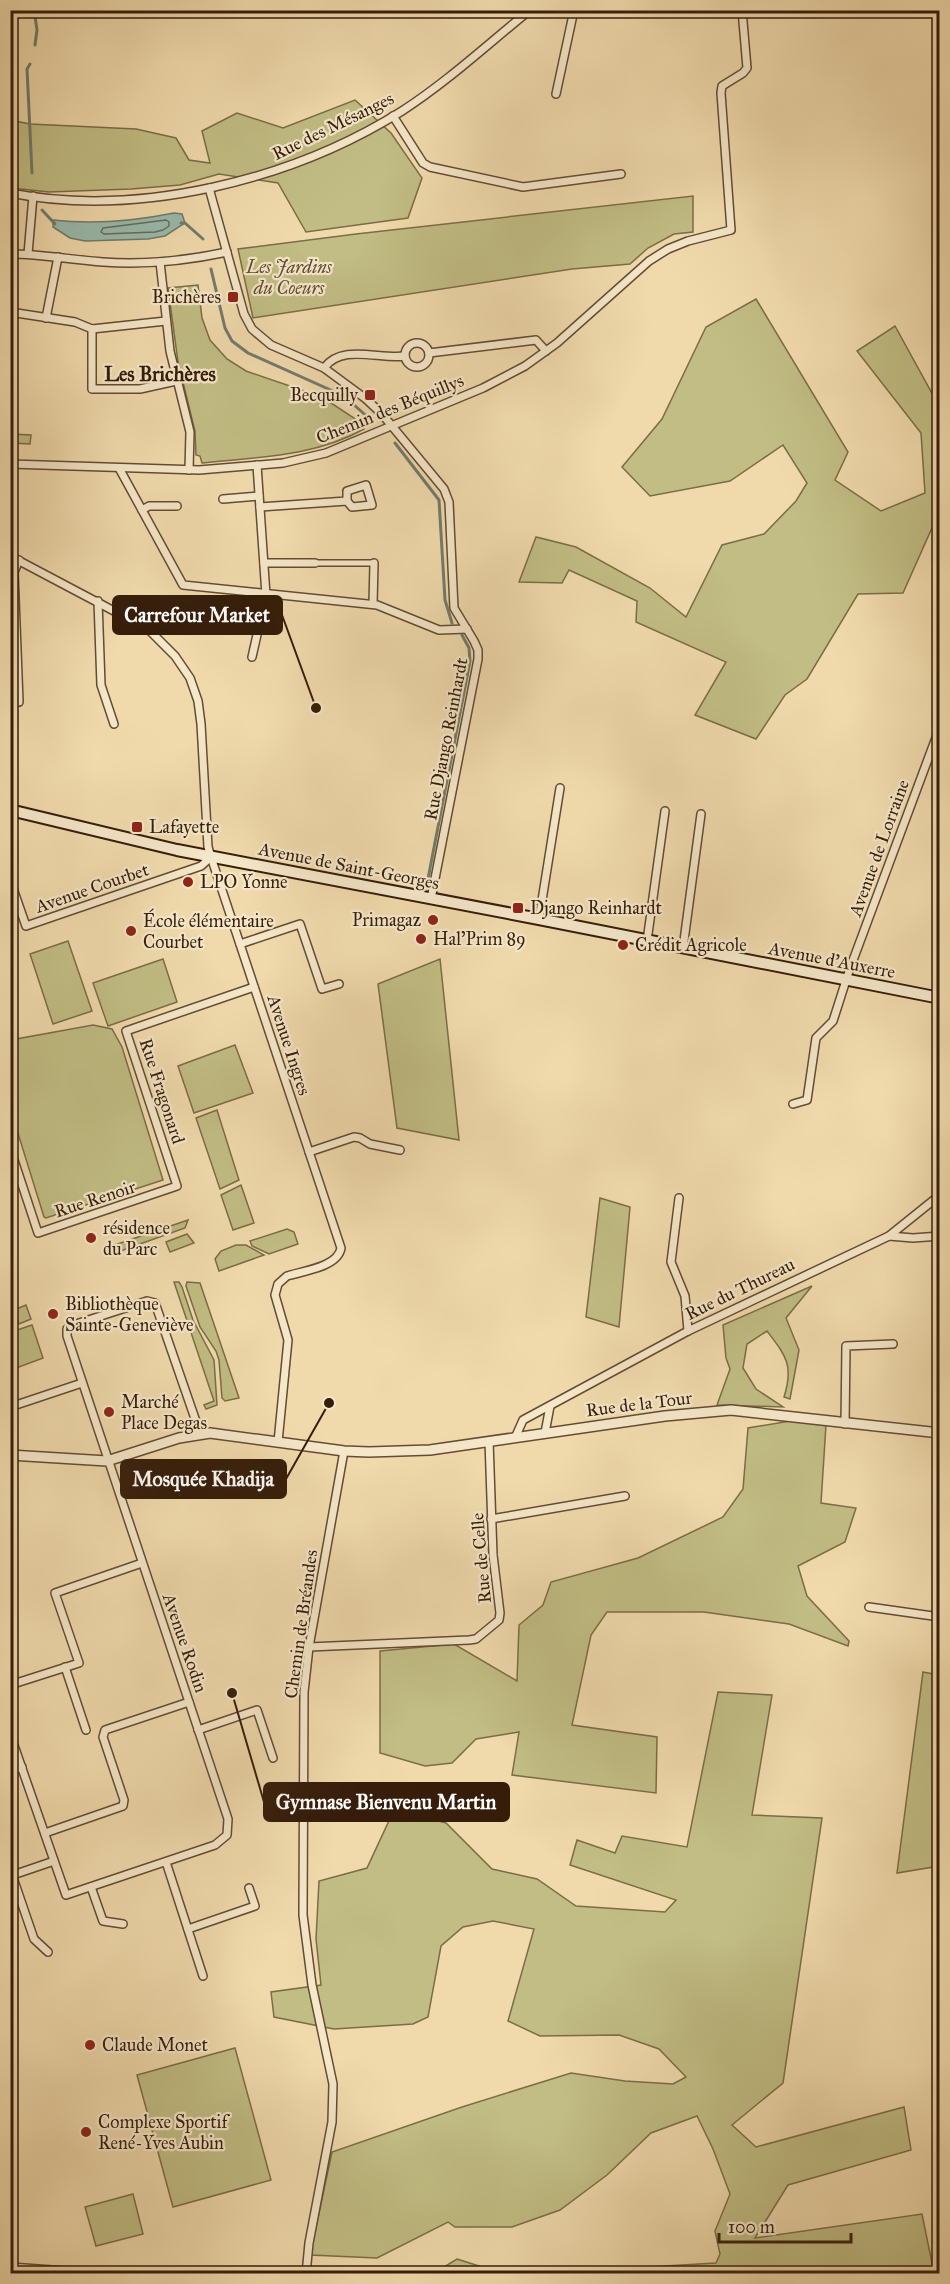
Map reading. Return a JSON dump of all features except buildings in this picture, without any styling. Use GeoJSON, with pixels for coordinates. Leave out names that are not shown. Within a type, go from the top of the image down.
{"type":"FeatureCollection","features":[{"type":"Feature","properties":{"kind":"main road","name":"Avenue de Saint-Georges"},"geometry":{"type":"LineString","coordinates":[[10,810],[138,842],[211,857],[683,948]]}},
{"type":"Feature","properties":{"kind":"main road","name":"Avenue d'Auxerre"},"geometry":{"type":"LineString","coordinates":[[683,948],[939,998]]}},
{"type":"Feature","properties":{"kind":"street","name":"Rue des Mésanges"},"geometry":{"type":"LineString","coordinates":[[10,193],[96,200],[127,199],[209,188],[298,163],[393,116],[437,86],[531,10]]}},
{"type":"Feature","properties":{"kind":"street"},"geometry":{"type":"LineString","coordinates":[[555,94],[573,10]]}},
{"type":"Feature","properties":{"kind":"street","name":"Chemin des Béquillys"},"geometry":{"type":"LineString","coordinates":[[10,464],[189,470],[257,465],[316,456],[483,388],[525,366],[546,351],[649,261],[668,249],[688,241],[731,230],[721,93],[722,86],[747,68],[742,10]]}},
{"type":"Feature","properties":{"kind":"street"},"geometry":{"type":"LineString","coordinates":[[393,116],[423,163],[430,167],[523,187],[621,174]]}},
{"type":"Feature","properties":{"kind":"street","name":"Rue Django Reinhardt"},"geometry":{"type":"LineString","coordinates":[[209,188],[244,314],[252,329],[271,345],[324,368],[366,399],[447,495],[454,608],[478,650],[478,659],[431,898]]}},
{"type":"Feature","properties":{"kind":"street"},"geometry":{"type":"LineString","coordinates":[[28,254],[33,196]]}},
{"type":"Feature","properties":{"kind":"street"},"geometry":{"type":"LineString","coordinates":[[10,254],[100,262],[160,262],[200,258],[227,252]]}},
{"type":"Feature","properties":{"kind":"street"},"geometry":{"type":"LineString","coordinates":[[46,318],[58,257]]}},
{"type":"Feature","properties":{"kind":"street"},"geometry":{"type":"LineString","coordinates":[[160,262],[166,321],[176,381],[189,432],[189,470]]}},
{"type":"Feature","properties":{"kind":"street"},"geometry":{"type":"LineString","coordinates":[[10,312],[75,322],[92,329],[166,321]]}},
{"type":"Feature","properties":{"kind":"street"},"geometry":{"type":"LineString","coordinates":[[92,329],[92,389],[140,389],[176,381]]}},
{"type":"Feature","properties":{"kind":"street"},"geometry":{"type":"LineString","coordinates":[[429,353],[536,340],[546,351]]}},
{"type":"Feature","properties":{"kind":"street"},"geometry":{"type":"LineString","coordinates":[[413,344],[421,344],[429,353],[428,360],[419,366],[412,365],[405,356],[407,349],[413,344]]}},
{"type":"Feature","properties":{"kind":"street"},"geometry":{"type":"LineString","coordinates":[[324,368],[329,360],[335,357],[353,354],[394,358],[405,356]]}},
{"type":"Feature","properties":{"kind":"street"},"geometry":{"type":"LineString","coordinates":[[252,657],[266,595],[257,465]]}},
{"type":"Feature","properties":{"kind":"street"},"geometry":{"type":"LineString","coordinates":[[119,468],[183,585],[373,604],[439,630],[467,629]]}},
{"type":"Feature","properties":{"kind":"street"},"geometry":{"type":"LineString","coordinates":[[223,499],[259,496]]}},
{"type":"Feature","properties":{"kind":"street"},"geometry":{"type":"LineString","coordinates":[[260,507],[347,501]]}},
{"type":"Feature","properties":{"kind":"street"},"geometry":{"type":"LineString","coordinates":[[142,510],[150,506],[177,507]]}},
{"type":"Feature","properties":{"kind":"street","name":"Avenue Ingres"},"geometry":{"type":"LineString","coordinates":[[10,556],[148,628],[175,656],[190,678],[198,701],[208,847],[340,1243],[340,1252],[335,1259],[287,1276],[275,1289],[276,1301],[288,1340],[278,1442]]}},
{"type":"Feature","properties":{"kind":"street"},"geometry":{"type":"LineString","coordinates":[[19,560],[14,572],[19,702]]}},
{"type":"Feature","properties":{"kind":"street"},"geometry":{"type":"LineString","coordinates":[[264,563],[374,563],[373,604]]}},
{"type":"Feature","properties":{"kind":"street"},"geometry":{"type":"LineString","coordinates":[[98,601],[101,685],[114,724]]}},
{"type":"Feature","properties":{"kind":"street","name":"Avenue de Lorraine"},"geometry":{"type":"LineString","coordinates":[[793,1104],[807,1100],[816,1038],[833,1021],[939,727]]}},
{"type":"Feature","properties":{"kind":"street"},"geometry":{"type":"LineString","coordinates":[[539,919],[560,788]]}},
{"type":"Feature","properties":{"kind":"street"},"geometry":{"type":"LineString","coordinates":[[647,941],[665,811]]}},
{"type":"Feature","properties":{"kind":"street"},"geometry":{"type":"LineString","coordinates":[[683,948],[701,814]]}},
{"type":"Feature","properties":{"kind":"street","name":"Avenue Courbet"},"geometry":{"type":"LineString","coordinates":[[10,880],[26,926],[201,866],[211,857]]}},
{"type":"Feature","properties":{"kind":"street"},"geometry":{"type":"LineString","coordinates":[[240,944],[300,924],[322,989],[339,984]]}},
{"type":"Feature","properties":{"kind":"street","name":"Rue Fragonard"},"geometry":{"type":"LineString","coordinates":[[177,1186],[126,1031],[254,987]]}},
{"type":"Feature","properties":{"kind":"street"},"geometry":{"type":"LineString","coordinates":[[309,1152],[354,1137],[370,1144],[400,1150]]}},
{"type":"Feature","properties":{"kind":"street","name":"Rue Renoir"},"geometry":{"type":"LineString","coordinates":[[10,1148],[38,1233],[177,1186]]}},
{"type":"Feature","properties":{"kind":"street","name":"Rue du Thureau"},"geometry":{"type":"LineString","coordinates":[[515,1438],[523,1420],[688,1331],[889,1236],[939,1195]]}},
{"type":"Feature","properties":{"kind":"street"},"geometry":{"type":"LineString","coordinates":[[679,1198],[671,1262],[685,1296],[688,1331]]}},
{"type":"Feature","properties":{"kind":"street"},"geometry":{"type":"LineString","coordinates":[[889,1236],[913,1238],[939,1236]]}},
{"type":"Feature","properties":{"kind":"street","name":"Avenue Rodin"},"geometry":{"type":"LineString","coordinates":[[166,1862],[215,1845],[227,1835],[228,1819],[107,1461],[67,1336],[68,1329],[73,1325],[153,1301],[200,1433]]}},
{"type":"Feature","properties":{"kind":"street"},"geometry":{"type":"LineString","coordinates":[[845,1424],[846,1346],[893,1344]]}},
{"type":"Feature","properties":{"kind":"street"},"geometry":{"type":"LineString","coordinates":[[10,1407],[82,1383]]}},
{"type":"Feature","properties":{"kind":"street"},"geometry":{"type":"LineString","coordinates":[[545,1433],[550,1406]]}},
{"type":"Feature","properties":{"kind":"street","name":"Rue de la Tour"},"geometry":{"type":"LineString","coordinates":[[107,1461],[200,1433],[344,1451],[430,1450],[665,1416],[731,1410],[939,1433]]}},
{"type":"Feature","properties":{"kind":"street","name":"Rue de Celle"},"geometry":{"type":"LineString","coordinates":[[309,1647],[416,1644],[476,1639],[499,1620],[492,1555],[489,1442]]}},
{"type":"Feature","properties":{"kind":"street","name":"Chemin de Bréandes"},"geometry":{"type":"LineString","coordinates":[[306,2274],[309,2243],[332,2122],[333,2105],[329,2059],[306,1947],[302,1872],[304,1692],[309,1647],[344,1451]]}},
{"type":"Feature","properties":{"kind":"street"},"geometry":{"type":"LineString","coordinates":[[10,1455],[107,1461]]}},
{"type":"Feature","properties":{"kind":"street"},"geometry":{"type":"LineString","coordinates":[[491,1519],[625,1496]]}},
{"type":"Feature","properties":{"kind":"street"},"geometry":{"type":"LineString","coordinates":[[10,1685],[78,1663],[56,1593],[142,1563]]}},
{"type":"Feature","properties":{"kind":"street"},"geometry":{"type":"LineString","coordinates":[[869,1607],[939,1617]]}},
{"type":"Feature","properties":{"kind":"street"},"geometry":{"type":"LineString","coordinates":[[65,1667],[86,1730]]}},
{"type":"Feature","properties":{"kind":"street"},"geometry":{"type":"LineString","coordinates":[[45,1833],[123,1806],[124,1800],[103,1737],[105,1730],[189,1702]]}},
{"type":"Feature","properties":{"kind":"street"},"geometry":{"type":"LineString","coordinates":[[198,1730],[257,1710],[273,1758]]}},
{"type":"Feature","properties":{"kind":"street"},"geometry":{"type":"LineString","coordinates":[[10,1734],[66,1895],[166,1862],[203,1977]]}},
{"type":"Feature","properties":{"kind":"street"},"geometry":{"type":"LineString","coordinates":[[10,1771],[22,1767]]}},
{"type":"Feature","properties":{"kind":"street"},"geometry":{"type":"LineString","coordinates":[[48,1952],[34,1939],[12,1872],[54,1861]]}},
{"type":"Feature","properties":{"kind":"street"},"geometry":{"type":"LineString","coordinates":[[91,1887],[103,1921],[123,1924]]}},
{"type":"Feature","properties":{"kind":"street"},"geometry":{"type":"LineString","coordinates":[[188,1929],[255,1906],[249,1887]]}},
{"type":"Feature","properties":{"kind":"street"},"geometry":{"type":"LineString","coordinates":[[10,2267],[109,2274]]}},
{"type":"Feature","properties":{"kind":"green space"},"geometry":{"type":"Polygon","coordinates":[[[355,100],[391,133],[422,178],[408,218],[306,232],[278,183],[219,174],[180,185],[131,189],[49,192],[11,188],[11,174],[15,167],[11,166],[10,120],[30,124],[136,129],[176,138],[189,160],[210,163],[202,131],[237,113],[283,128],[355,100]]]}},
{"type":"Feature","properties":{"kind":"green space","name":"Les Jardins du Coeurs"},"geometry":{"type":"Polygon","coordinates":[[[693,196],[693,232],[674,234],[648,248],[630,264],[572,269],[253,318],[238,249],[356,234],[693,196]]]}},
{"type":"Feature","properties":{"kind":"green space"},"geometry":{"type":"Polygon","coordinates":[[[198,285],[202,318],[210,340],[227,359],[246,371],[322,397],[360,422],[364,429],[345,438],[305,450],[264,457],[202,463],[200,456],[196,455],[195,431],[178,362],[168,288],[198,285]]]}},
{"type":"Feature","properties":{"kind":"green space"},"geometry":{"type":"Polygon","coordinates":[[[756,299],[848,452],[835,480],[881,511],[925,493],[921,433],[857,351],[895,326],[940,408],[939,512],[903,593],[858,594],[807,679],[785,695],[756,739],[695,715],[726,662],[636,622],[637,601],[569,570],[562,583],[519,582],[536,537],[576,547],[650,588],[686,617],[722,545],[764,534],[796,501],[807,483],[783,445],[730,481],[650,496],[622,467],[662,419],[706,327],[756,299]]]}},
{"type":"Feature","properties":{"kind":"green space"},"geometry":{"type":"Polygon","coordinates":[[[11,434],[31,435],[30,444],[11,443],[11,434]]]}},
{"type":"Feature","properties":{"kind":"green space"},"geometry":{"type":"Polygon","coordinates":[[[68,941],[92,1011],[53,1024],[30,954],[68,941]]]}},
{"type":"Feature","properties":{"kind":"green space"},"geometry":{"type":"Polygon","coordinates":[[[163,959],[177,1002],[108,1026],[93,983],[163,959]]]}},
{"type":"Feature","properties":{"kind":"green space"},"geometry":{"type":"Polygon","coordinates":[[[440,959],[459,1140],[397,1128],[378,984],[440,959]]]}},
{"type":"Feature","properties":{"kind":"green space"},"geometry":{"type":"Polygon","coordinates":[[[93,1025],[112,1029],[122,1047],[163,1180],[46,1218],[11,1111],[11,1040],[93,1025]]]}},
{"type":"Feature","properties":{"kind":"green space"},"geometry":{"type":"Polygon","coordinates":[[[235,1045],[253,1093],[194,1113],[178,1066],[235,1045]]]}},
{"type":"Feature","properties":{"kind":"green space"},"geometry":{"type":"Polygon","coordinates":[[[217,1110],[239,1180],[220,1189],[196,1118],[217,1110]]]}},
{"type":"Feature","properties":{"kind":"green space"},"geometry":{"type":"Polygon","coordinates":[[[241,1185],[254,1223],[233,1230],[221,1195],[241,1185]]]}},
{"type":"Feature","properties":{"kind":"green space"},"geometry":{"type":"Polygon","coordinates":[[[600,1198],[630,1207],[619,1327],[586,1317],[600,1198]]]}},
{"type":"Feature","properties":{"kind":"green space"},"geometry":{"type":"Polygon","coordinates":[[[188,1220],[185,1228],[112,1254],[109,1247],[188,1220]]]}},
{"type":"Feature","properties":{"kind":"green space"},"geometry":{"type":"Polygon","coordinates":[[[287,1229],[294,1232],[298,1244],[269,1254],[252,1246],[250,1241],[287,1229]]]}},
{"type":"Feature","properties":{"kind":"green space"},"geometry":{"type":"Polygon","coordinates":[[[187,1234],[194,1243],[170,1252],[166,1242],[187,1234]]]}},
{"type":"Feature","properties":{"kind":"green space"},"geometry":{"type":"Polygon","coordinates":[[[236,1245],[246,1245],[264,1255],[219,1271],[215,1259],[221,1251],[236,1245]]]}},
{"type":"Feature","properties":{"kind":"green space"},"geometry":{"type":"Polygon","coordinates":[[[174,1282],[179,1282],[182,1287],[193,1320],[214,1360],[217,1405],[206,1409],[204,1405],[214,1401],[174,1282]]]}},
{"type":"Feature","properties":{"kind":"green space"},"geometry":{"type":"Polygon","coordinates":[[[187,1282],[200,1283],[239,1398],[225,1401],[222,1398],[219,1360],[216,1351],[200,1327],[186,1286],[187,1282]]]}},
{"type":"Feature","properties":{"kind":"green space"},"geometry":{"type":"Polygon","coordinates":[[[812,1286],[786,1318],[799,1350],[790,1399],[784,1397],[788,1377],[786,1361],[767,1331],[747,1344],[743,1368],[756,1389],[783,1407],[717,1405],[730,1369],[726,1358],[723,1325],[812,1286]]]}},
{"type":"Feature","properties":{"kind":"green space"},"geometry":{"type":"Polygon","coordinates":[[[26,1305],[31,1319],[19,1324],[14,1310],[26,1305]]]}},
{"type":"Feature","properties":{"kind":"green space"},"geometry":{"type":"Polygon","coordinates":[[[32,1325],[43,1358],[11,1370],[11,1332],[32,1325]]]}},
{"type":"Feature","properties":{"kind":"green space"},"geometry":{"type":"Polygon","coordinates":[[[796,1420],[826,1425],[821,1503],[856,1508],[845,1542],[798,1566],[807,1596],[849,1641],[848,1646],[789,1624],[704,1612],[607,1612],[591,1635],[572,1725],[657,1737],[656,1793],[512,1775],[519,1732],[476,1739],[452,1763],[425,1766],[380,1753],[380,1651],[454,1644],[517,1681],[519,1625],[543,1605],[551,1582],[638,1558],[723,1517],[743,1489],[748,1428],[796,1420]]]}},
{"type":"Feature","properties":{"kind":"green space"},"geometry":{"type":"Polygon","coordinates":[[[923,1672],[939,1675],[939,1866],[897,1873],[923,1672]]]}},
{"type":"Feature","properties":{"kind":"green space"},"geometry":{"type":"Polygon","coordinates":[[[718,1692],[772,1695],[752,1815],[822,1818],[783,2083],[732,2125],[756,2147],[904,2107],[911,2150],[788,2185],[755,2238],[922,2214],[934,2273],[594,2273],[595,2270],[716,2263],[720,2254],[715,2231],[730,2194],[713,2149],[697,2116],[651,2133],[607,2175],[560,2210],[512,2227],[455,2227],[448,2222],[377,2258],[310,2255],[332,2152],[462,2107],[571,2073],[625,2081],[673,2084],[686,2077],[659,2049],[619,2035],[540,2036],[508,2021],[534,1929],[493,1921],[463,1927],[441,1946],[428,2017],[413,2024],[334,2029],[274,2017],[271,1992],[321,1985],[316,1939],[319,1881],[367,1868],[394,1810],[446,1823],[492,1869],[537,1879],[576,1906],[665,1912],[676,1900],[570,1865],[577,1840],[615,1853],[622,1836],[687,1847],[718,1692]]]}},
{"type":"Feature","properties":{"kind":"green space"},"geometry":{"type":"Polygon","coordinates":[[[235,2048],[271,2180],[173,2207],[137,2075],[235,2048]]]}},
{"type":"Feature","properties":{"kind":"green space"},"geometry":{"type":"Polygon","coordinates":[[[133,2194],[143,2234],[96,2246],[85,2207],[133,2194]]]}},
{"type":"Feature","properties":{"kind":"green space"},"geometry":{"type":"Polygon","coordinates":[[[457,2259],[501,2273],[434,2273],[457,2259]]]}},
{"type":"Feature","properties":{"kind":"water"},"geometry":{"type":"Polygon","coordinates":[[[174,213],[182,214],[185,223],[165,236],[148,239],[85,241],[70,238],[53,227],[53,220],[114,221],[174,213]]]}},
{"type":"Feature","properties":{"kind":"waterway"},"geometry":{"type":"LineString","coordinates":[[34,10],[37,30],[35,45]]}},
{"type":"Feature","properties":{"kind":"waterway"},"geometry":{"type":"LineString","coordinates":[[30,64],[27,69],[32,173]]}},
{"type":"Feature","properties":{"kind":"waterway"},"geometry":{"type":"LineString","coordinates":[[42,210],[55,224]]}},
{"type":"Feature","properties":{"kind":"waterway"},"geometry":{"type":"LineString","coordinates":[[181,223],[185,223],[203,239]]}},
{"type":"Feature","properties":{"kind":"waterway"},"geometry":{"type":"LineString","coordinates":[[211,269],[225,328],[232,341],[248,353],[344,396],[371,420]]}},
{"type":"Feature","properties":{"kind":"waterway"},"geometry":{"type":"LineString","coordinates":[[395,443],[439,500],[445,600],[452,623]]}},
{"type":"Feature","properties":{"kind":"waterway"},"geometry":{"type":"LineString","coordinates":[[423,886],[427,884],[470,661],[469,648],[462,635]]}},
{"type":"Feature","properties":{"kind":"place","name":"Brichères"},"geometry":{"type":"Point","coordinates":[233,297]}},
{"type":"Feature","properties":{"kind":"place","name":"Becquilly"},"geometry":{"type":"Point","coordinates":[370,395]}},
{"type":"Feature","properties":{"kind":"place","name":"Carrefour Market"},"geometry":{"type":"Point","coordinates":[316,708]}},
{"type":"Feature","properties":{"kind":"place","name":"Lafayette"},"geometry":{"type":"Point","coordinates":[137,827]}},
{"type":"Feature","properties":{"kind":"place","name":"LPO Yonne"},"geometry":{"type":"Point","coordinates":[188,882]}},
{"type":"Feature","properties":{"kind":"place","name":"Django Reinhardt"},"geometry":{"type":"Point","coordinates":[518,908]}},
{"type":"Feature","properties":{"kind":"place","name":"Primagaz"},"geometry":{"type":"Point","coordinates":[433,920]}},
{"type":"Feature","properties":{"kind":"place","name":"École élémentaire Courbet"},"geometry":{"type":"Point","coordinates":[131,931]}},
{"type":"Feature","properties":{"kind":"place","name":"Hal'Prim 89"},"geometry":{"type":"Point","coordinates":[421,939]}},
{"type":"Feature","properties":{"kind":"place","name":"Crédit Agricole"},"geometry":{"type":"Point","coordinates":[623,945]}},
{"type":"Feature","properties":{"kind":"place","name":"résidence du Parc"},"geometry":{"type":"Point","coordinates":[91,1238]}},
{"type":"Feature","properties":{"kind":"place","name":"Bibliothèque Sainte-Geneviève"},"geometry":{"type":"Point","coordinates":[53,1314]}},
{"type":"Feature","properties":{"kind":"place","name":"Mosquée Khadija"},"geometry":{"type":"Point","coordinates":[329,1403]}},
{"type":"Feature","properties":{"kind":"place","name":"Marché Place Degas"},"geometry":{"type":"Point","coordinates":[109,1412]}},
{"type":"Feature","properties":{"kind":"place","name":"Gymnase Bienvenu Martin"},"geometry":{"type":"Point","coordinates":[232,1693]}},
{"type":"Feature","properties":{"kind":"place","name":"Claude Monet"},"geometry":{"type":"Point","coordinates":[90,2045]}},
{"type":"Feature","properties":{"kind":"place","name":"Complexe Sportif René-Yves Aubin"},"geometry":{"type":"Point","coordinates":[86,2132]}},
{"type":"Feature","properties":{"kind":"district","name":"Les Brichères"},"geometry":{"type":"Point","coordinates":[160,374]}}]}
